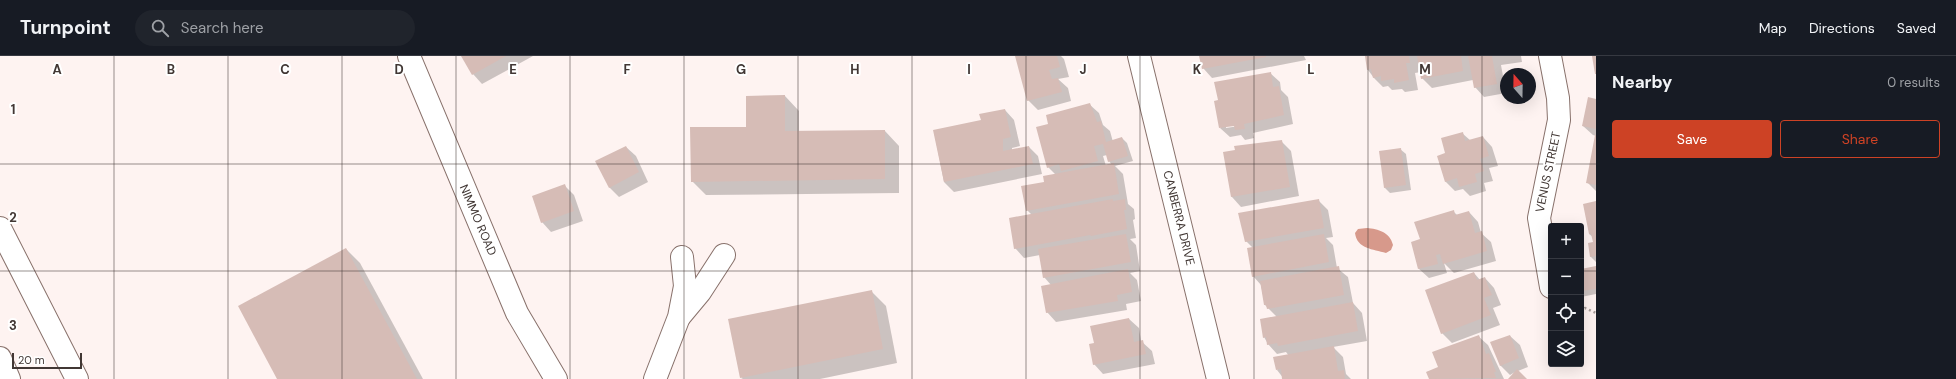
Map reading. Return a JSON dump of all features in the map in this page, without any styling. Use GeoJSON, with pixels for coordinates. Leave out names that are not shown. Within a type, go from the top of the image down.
{"type":"FeatureCollection","features":[{"type":"Feature","properties":{"kind":"street","name":"NIMMO ROAD"},"geometry":{"type":"LineString","coordinates":[[409,56],[516,313],[556,379]]}},
{"type":"Feature","properties":{"kind":"street","name":"CANBERRA DRIVE"},"geometry":{"type":"LineString","coordinates":[[1139,56],[1218,379]]}},
{"type":"Feature","properties":{"kind":"street","name":"VENUS STREET"},"geometry":{"type":"LineString","coordinates":[[1548,270],[1539,218],[1559,120],[1558,98],[1550,56]]}},
{"type":"Feature","properties":{"kind":"street"},"geometry":{"type":"LineString","coordinates":[[0,228],[77,379]]}},
{"type":"Feature","properties":{"kind":"street"},"geometry":{"type":"LineString","coordinates":[[679,318],[700,292],[724,255]]}},
{"type":"Feature","properties":{"kind":"street"},"geometry":{"type":"LineString","coordinates":[[655,379],[679,318],[685,286],[682,257]]}},
{"type":"Feature","properties":{"kind":"street"},"geometry":{"type":"LineString","coordinates":[[0,358],[9,379]]}},
{"type":"Feature","properties":{"kind":"path"},"geometry":{"type":"LineString","coordinates":[[1584,309],[1585,308],[1596,312]]}},
{"type":"Feature","properties":{"kind":"shaded area"},"geometry":{"type":"Polygon","coordinates":[[[1367,228],[1379,230],[1386,234],[1393,245],[1391,250],[1386,253],[1366,248],[1362,245],[1356,238],[1355,233],[1358,229],[1367,228]]]}},
{"type":"Feature","properties":{"kind":"building"},"geometry":{"type":"Polygon","coordinates":[[[461,56],[506,56],[472,75],[461,56]]]}},
{"type":"Feature","properties":{"kind":"building"},"geometry":{"type":"Polygon","coordinates":[[[1015,56],[1057,56],[1060,67],[1049,70],[1052,79],[1058,78],[1062,92],[1027,101],[1015,56]]]}},
{"type":"Feature","properties":{"kind":"building"},"geometry":{"type":"Polygon","coordinates":[[[1199,56],[1266,56],[1266,57],[1202,69],[1199,56]]]}},
{"type":"Feature","properties":{"kind":"building"},"geometry":{"type":"Polygon","coordinates":[[[1365,56],[1409,56],[1410,63],[1406,63],[1409,80],[1394,83],[1394,79],[1381,81],[1381,76],[1373,78],[1371,69],[1367,70],[1365,56]]]}},
{"type":"Feature","properties":{"kind":"building"},"geometry":{"type":"Polygon","coordinates":[[[1417,56],[1461,56],[1463,71],[1421,79],[1417,56]]]}},
{"type":"Feature","properties":{"kind":"building"},"geometry":{"type":"Polygon","coordinates":[[[1468,56],[1492,56],[1497,84],[1474,88],[1468,56]]]}},
{"type":"Feature","properties":{"kind":"building"},"geometry":{"type":"Polygon","coordinates":[[[1592,56],[1596,56],[1596,74],[1595,74],[1592,56]]]}},
{"type":"Feature","properties":{"kind":"building"},"geometry":{"type":"Polygon","coordinates":[[[1271,72],[1273,87],[1279,86],[1284,115],[1244,124],[1245,129],[1235,130],[1234,126],[1219,128],[1214,101],[1218,100],[1214,82],[1271,72]]]}},
{"type":"Feature","properties":{"kind":"building"},"geometry":{"type":"Polygon","coordinates":[[[785,95],[785,131],[885,130],[885,179],[691,182],[690,127],[746,127],[746,96],[785,95]]]}},
{"type":"Feature","properties":{"kind":"building"},"geometry":{"type":"Polygon","coordinates":[[[1588,97],[1596,99],[1596,129],[1582,126],[1588,97]]]}},
{"type":"Feature","properties":{"kind":"building"},"geometry":{"type":"Polygon","coordinates":[[[1090,103],[1097,122],[1101,121],[1106,142],[1122,137],[1128,156],[1108,162],[1103,144],[1094,146],[1098,161],[1061,171],[1059,164],[1047,168],[1036,127],[1048,124],[1046,115],[1090,103]]]}},
{"type":"Feature","properties":{"kind":"building"},"geometry":{"type":"Polygon","coordinates":[[[1005,109],[1011,137],[1003,139],[1003,151],[1029,146],[1033,164],[944,182],[933,130],[981,120],[979,114],[1005,109]]]}},
{"type":"Feature","properties":{"kind":"building"},"geometry":{"type":"Polygon","coordinates":[[[1463,132],[1465,141],[1483,136],[1489,156],[1480,159],[1484,171],[1475,174],[1477,182],[1459,187],[1457,178],[1445,182],[1437,156],[1445,153],[1441,138],[1463,132]]]}},
{"type":"Feature","properties":{"kind":"building"},"geometry":{"type":"Polygon","coordinates":[[[1596,135],[1596,185],[1586,183],[1596,135]]]}},
{"type":"Feature","properties":{"kind":"building"},"geometry":{"type":"Polygon","coordinates":[[[1282,140],[1290,187],[1231,197],[1223,152],[1235,150],[1234,146],[1282,140]]]}},
{"type":"Feature","properties":{"kind":"building"},"geometry":{"type":"Polygon","coordinates":[[[626,146],[639,172],[609,188],[595,161],[626,146]]]}},
{"type":"Feature","properties":{"kind":"building"},"geometry":{"type":"Polygon","coordinates":[[[1401,148],[1406,185],[1384,188],[1379,151],[1401,148]]]}},
{"type":"Feature","properties":{"kind":"building"},"geometry":{"type":"Polygon","coordinates":[[[1114,163],[1119,194],[1026,211],[1021,186],[1044,182],[1043,176],[1114,163]]]}},
{"type":"Feature","properties":{"kind":"building"},"geometry":{"type":"Polygon","coordinates":[[[565,184],[574,211],[541,223],[532,196],[565,184]]]}},
{"type":"Feature","properties":{"kind":"building"},"geometry":{"type":"Polygon","coordinates":[[[1113,199],[1113,201],[1125,199],[1126,210],[1124,210],[1127,229],[1014,249],[1009,218],[1113,199]]]}},
{"type":"Feature","properties":{"kind":"building"},"geometry":{"type":"Polygon","coordinates":[[[1319,199],[1324,228],[1245,242],[1238,213],[1319,199]]]}},
{"type":"Feature","properties":{"kind":"building"},"geometry":{"type":"Polygon","coordinates":[[[1596,201],[1596,256],[1590,257],[1588,243],[1593,242],[1591,234],[1589,234],[1583,204],[1596,201]]]}},
{"type":"Feature","properties":{"kind":"building"},"geometry":{"type":"Polygon","coordinates":[[[1454,210],[1455,215],[1469,211],[1475,233],[1482,231],[1487,251],[1443,264],[1440,254],[1436,255],[1438,264],[1418,269],[1411,242],[1420,239],[1414,222],[1454,210]]]}},
{"type":"Feature","properties":{"kind":"building"},"geometry":{"type":"Polygon","coordinates":[[[1126,234],[1131,262],[1043,278],[1038,249],[1126,234]]]}},
{"type":"Feature","properties":{"kind":"building"},"geometry":{"type":"Polygon","coordinates":[[[1324,234],[1329,262],[1252,277],[1247,248],[1324,234]]]}},
{"type":"Feature","properties":{"kind":"building"},"geometry":{"type":"Polygon","coordinates":[[[346,248],[417,379],[277,379],[238,306],[346,248]]]}},
{"type":"Feature","properties":{"kind":"building"},"geometry":{"type":"Polygon","coordinates":[[[1339,266],[1344,295],[1267,309],[1266,305],[1264,305],[1260,281],[1339,266]]]}},
{"type":"Feature","properties":{"kind":"building"},"geometry":{"type":"Polygon","coordinates":[[[1596,266],[1596,289],[1584,291],[1584,268],[1596,266]]]}},
{"type":"Feature","properties":{"kind":"building"},"geometry":{"type":"Polygon","coordinates":[[[1128,269],[1132,292],[1117,295],[1118,301],[1046,313],[1041,286],[1128,269]]]}},
{"type":"Feature","properties":{"kind":"building"},"geometry":{"type":"Polygon","coordinates":[[[1474,272],[1477,280],[1485,277],[1492,295],[1484,298],[1491,315],[1441,334],[1425,290],[1474,272]]]}},
{"type":"Feature","properties":{"kind":"building"},"geometry":{"type":"Polygon","coordinates":[[[872,290],[883,349],[740,378],[728,319],[872,290]]]}},
{"type":"Feature","properties":{"kind":"building"},"geometry":{"type":"Polygon","coordinates":[[[1353,302],[1358,331],[1278,346],[1277,343],[1267,345],[1266,337],[1263,338],[1260,319],[1353,302]]]}},
{"type":"Feature","properties":{"kind":"building"},"geometry":{"type":"Polygon","coordinates":[[[1129,318],[1134,342],[1143,340],[1146,354],[1093,365],[1089,344],[1094,343],[1090,326],[1129,318]]]}},
{"type":"Feature","properties":{"kind":"building"},"geometry":{"type":"Polygon","coordinates":[[[1479,335],[1486,354],[1489,353],[1496,372],[1494,372],[1496,378],[1429,379],[1426,372],[1438,367],[1432,352],[1479,335]]]}},
{"type":"Feature","properties":{"kind":"building"},"geometry":{"type":"Polygon","coordinates":[[[1510,335],[1519,358],[1500,366],[1490,342],[1510,335]]]}},
{"type":"Feature","properties":{"kind":"building"},"geometry":{"type":"Polygon","coordinates":[[[1334,346],[1338,371],[1344,370],[1345,379],[1282,379],[1281,369],[1276,370],[1273,357],[1334,346]]]}},
{"type":"Feature","properties":{"kind":"building"},"geometry":{"type":"Polygon","coordinates":[[[1517,369],[1527,379],[1508,379],[1517,369]]]}}]}
